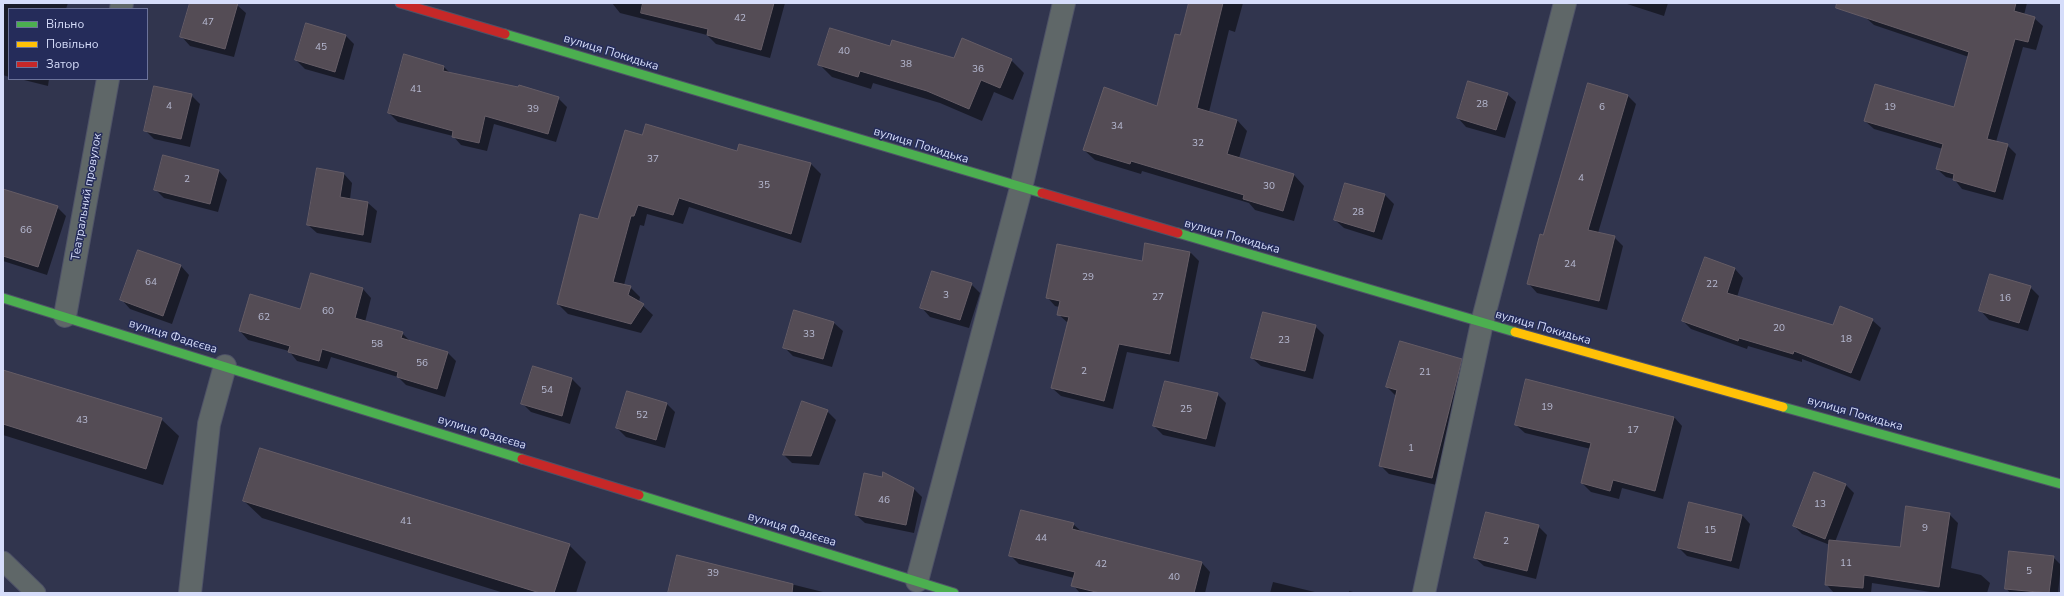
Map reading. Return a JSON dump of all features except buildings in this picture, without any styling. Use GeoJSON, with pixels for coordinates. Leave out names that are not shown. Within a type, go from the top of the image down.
{"type":"FeatureCollection","features":[{"type":"Feature","properties":{"kind":"street","name":"вулиця Покидька"},"geometry":{"type":"LineString","coordinates":[[400,3],[1020,188],[1482,323],[2061,484]]}},
{"type":"Feature","properties":{"kind":"street"},"geometry":{"type":"LineString","coordinates":[[917,581],[1020,188],[1064,3]]}},
{"type":"Feature","properties":{"kind":"street"},"geometry":{"type":"LineString","coordinates":[[1424,593],[1482,323],[1565,3]]}},
{"type":"Feature","properties":{"kind":"street","name":"Театральний провулок"},"geometry":{"type":"LineString","coordinates":[[65,316],[108,80]]}},
{"type":"Feature","properties":{"kind":"street","name":"вулиця Фадєєва"},"geometry":{"type":"LineString","coordinates":[[3,298],[954,593]]}},
{"type":"Feature","properties":{"kind":"street"},"geometry":{"type":"LineString","coordinates":[[190,593],[209,424],[225,366]]}},
{"type":"Feature","properties":{"kind":"lane"},"geometry":{"type":"LineString","coordinates":[[3,561],[36,593]]}},
{"type":"Feature","properties":{"kind":"traffic: fast"},"geometry":{"type":"LineString","coordinates":[[505,34],[1042,193]]}},
{"type":"Feature","properties":{"kind":"traffic: fast"},"geometry":{"type":"LineString","coordinates":[[1178,233],[1515,332]]}},
{"type":"Feature","properties":{"kind":"traffic: fast"},"geometry":{"type":"LineString","coordinates":[[3,298],[522,459]]}},
{"type":"Feature","properties":{"kind":"traffic: fast"},"geometry":{"type":"LineString","coordinates":[[1783,407],[2061,484]]}},
{"type":"Feature","properties":{"kind":"traffic: fast"},"geometry":{"type":"LineString","coordinates":[[639,495],[954,593]]}},
{"type":"Feature","properties":{"kind":"traffic: slow"},"geometry":{"type":"LineString","coordinates":[[1515,332],[1783,407]]}},
{"type":"Feature","properties":{"kind":"traffic: jam"},"geometry":{"type":"LineString","coordinates":[[400,3],[505,34]]}},
{"type":"Feature","properties":{"kind":"traffic: jam"},"geometry":{"type":"LineString","coordinates":[[1042,193],[1178,233]]}},
{"type":"Feature","properties":{"kind":"traffic: jam"},"geometry":{"type":"LineString","coordinates":[[522,459],[639,495]]}}]}
